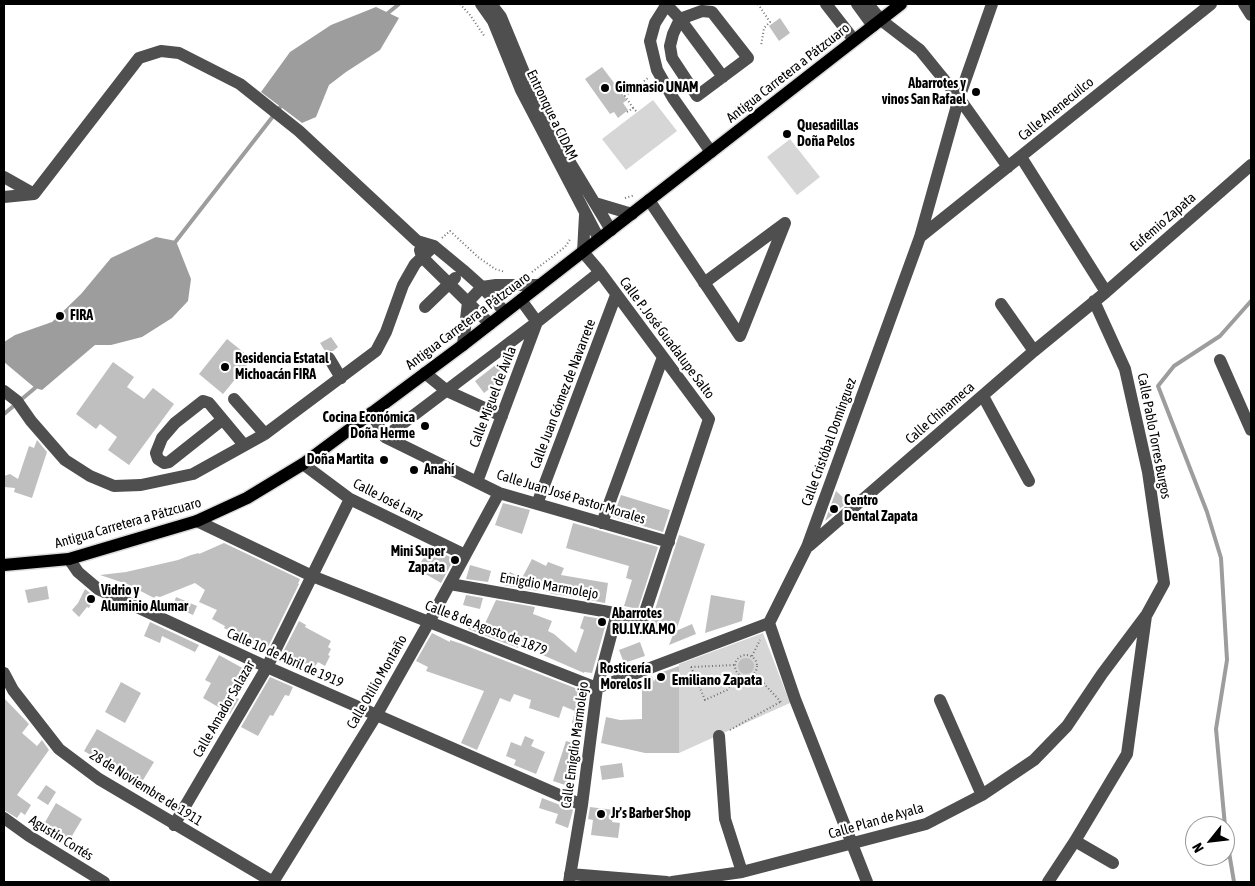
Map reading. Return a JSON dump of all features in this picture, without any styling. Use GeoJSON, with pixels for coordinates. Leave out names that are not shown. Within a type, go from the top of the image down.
{"type":"FeatureCollection","features":[{"type":"Feature","properties":{"kind":"main road","name":"Antigua Carretera a Pátzcuaro"},"geometry":{"type":"LineString","coordinates":[[4,565],[69,559],[196,521],[247,498],[302,464],[540,286],[901,4]]}},
{"type":"Feature","properties":{"kind":"street","name":"Entronque a CIDAM"},"geometry":{"type":"LineString","coordinates":[[481,4],[493,21],[525,88],[566,166],[585,215],[599,240]]}},
{"type":"Feature","properties":{"kind":"street","name":"Entronque a CIDAM"},"geometry":{"type":"LineString","coordinates":[[492,4],[501,17],[525,88]]}},
{"type":"Feature","properties":{"kind":"street"},"geometry":{"type":"LineString","coordinates":[[710,152],[657,70],[650,41],[655,23],[666,4],[680,19],[723,77]]}},
{"type":"Feature","properties":{"kind":"street"},"geometry":{"type":"LineString","coordinates":[[826,4],[858,38]]}},
{"type":"Feature","properties":{"kind":"street"},"geometry":{"type":"LineString","coordinates":[[837,4],[858,38]]}},
{"type":"Feature","properties":{"kind":"street"},"geometry":{"type":"LineString","coordinates":[[857,4],[877,23],[920,50],[959,98],[1008,167]]}},
{"type":"Feature","properties":{"kind":"street"},"geometry":{"type":"LineString","coordinates":[[868,4],[877,23]]}},
{"type":"Feature","properties":{"kind":"street","name":"Calle Cristóbal Domínguez"},"geometry":{"type":"LineString","coordinates":[[769,623],[807,547],[920,236],[959,98],[992,4]]}},
{"type":"Feature","properties":{"kind":"street","name":"Calle Anenecuilco"},"geometry":{"type":"LineString","coordinates":[[920,236],[1211,4]]}},
{"type":"Feature","properties":{"kind":"street"},"geometry":{"type":"LineString","coordinates":[[1244,4],[1251,15]]}},
{"type":"Feature","properties":{"kind":"street"},"geometry":{"type":"LineString","coordinates":[[702,11],[712,12],[748,58],[723,77],[698,96],[672,58],[670,46],[680,19],[702,11]]}},
{"type":"Feature","properties":{"kind":"street"},"geometry":{"type":"LineString","coordinates":[[4,197],[34,194],[140,58],[161,51],[179,53],[240,84],[299,131],[417,241],[434,246],[463,270],[505,312]]}},
{"type":"Feature","properties":{"kind":"street"},"geometry":{"type":"LineString","coordinates":[[1021,156],[1106,292]]}},
{"type":"Feature","properties":{"kind":"street","name":"Eufemio Zapata"},"geometry":{"type":"LineString","coordinates":[[1094,301],[1251,165]]}},
{"type":"Feature","properties":{"kind":"street","name":"Entronque a CIDAM"},"geometry":{"type":"LineString","coordinates":[[566,166],[595,203],[611,230]]}},
{"type":"Feature","properties":{"kind":"street"},"geometry":{"type":"LineString","coordinates":[[4,177],[34,194]]}},
{"type":"Feature","properties":{"kind":"street"},"geometry":{"type":"LineString","coordinates":[[649,200],[704,283],[740,336],[786,223],[704,283]]}},
{"type":"Feature","properties":{"kind":"street"},"geometry":{"type":"LineString","coordinates":[[595,203],[632,214]]}},
{"type":"Feature","properties":{"kind":"street"},"geometry":{"type":"LineString","coordinates":[[583,252],[585,215]]}},
{"type":"Feature","properties":{"kind":"street"},"geometry":{"type":"LineString","coordinates":[[417,241],[422,256],[490,324]]}},
{"type":"Feature","properties":{"kind":"street"},"geometry":{"type":"LineString","coordinates":[[4,390],[17,401],[31,421],[65,460],[90,476],[114,486],[141,485],[193,474],[265,434],[376,351],[386,332],[403,285],[415,264],[434,246]]}},
{"type":"Feature","properties":{"kind":"street","name":"Calle P. José Guadalupe Salto"},"geometry":{"type":"LineString","coordinates":[[583,252],[600,272],[709,419],[643,618]]}},
{"type":"Feature","properties":{"kind":"street"},"geometry":{"type":"LineString","coordinates":[[425,307],[463,270]]}},
{"type":"Feature","properties":{"kind":"street"},"geometry":{"type":"LineString","coordinates":[[371,412],[385,437],[600,272]]}},
{"type":"Feature","properties":{"kind":"street"},"geometry":{"type":"LineString","coordinates":[[463,345],[468,302],[482,287],[496,285],[540,286]]}},
{"type":"Feature","properties":{"kind":"street","name":"Calle Juan Gómez de Navarrete"},"geometry":{"type":"LineString","coordinates":[[537,504],[616,295]]}},
{"type":"Feature","properties":{"kind":"street"},"geometry":{"type":"LineString","coordinates":[[521,300],[537,322]]}},
{"type":"Feature","properties":{"kind":"street","name":"Calle Chinameca"},"geometry":{"type":"LineString","coordinates":[[807,547],[1094,301]]}},
{"type":"Feature","properties":{"kind":"street","name":"Calle Pablo Torres Burgos"},"geometry":{"type":"LineString","coordinates":[[1094,301],[1125,369],[1148,472],[1164,583]]}},
{"type":"Feature","properties":{"kind":"street"},"geometry":{"type":"LineString","coordinates":[[1001,304],[1034,351]]}},
{"type":"Feature","properties":{"kind":"street","name":"Calle Miguel de Ávila"},"geometry":{"type":"LineString","coordinates":[[477,482],[537,322]]}},
{"type":"Feature","properties":{"kind":"street"},"geometry":{"type":"LineString","coordinates":[[602,523],[663,357]]}},
{"type":"Feature","properties":{"kind":"street"},"geometry":{"type":"LineString","coordinates":[[329,358],[341,378]]}},
{"type":"Feature","properties":{"kind":"street"},"geometry":{"type":"LineString","coordinates":[[1220,360],[1251,430]]}},
{"type":"Feature","properties":{"kind":"street"},"geometry":{"type":"LineString","coordinates":[[424,373],[447,390],[502,416]]}},
{"type":"Feature","properties":{"kind":"street"},"geometry":{"type":"LineString","coordinates":[[983,396],[1029,481]]}},
{"type":"Feature","properties":{"kind":"street"},"geometry":{"type":"LineString","coordinates":[[234,398],[265,434]]}},
{"type":"Feature","properties":{"kind":"street"},"geometry":{"type":"LineString","coordinates":[[222,420],[170,462],[164,463],[158,459],[156,453],[162,438],[175,424],[203,401],[209,403],[244,445]]}},
{"type":"Feature","properties":{"kind":"street","name":"Calle Juan José Pastor Morales"},"geometry":{"type":"LineString","coordinates":[[385,437],[499,493],[669,542]]}},
{"type":"Feature","properties":{"kind":"street","name":"Calle José Lanz"},"geometry":{"type":"LineString","coordinates":[[302,464],[350,499],[466,555]]}},
{"type":"Feature","properties":{"kind":"street","name":"Calle Otilio Montaño"},"geometry":{"type":"LineString","coordinates":[[273,882],[377,714],[430,622],[499,493]]}},
{"type":"Feature","properties":{"kind":"street","name":"Calle Amador Salazar"},"geometry":{"type":"LineString","coordinates":[[174,825],[267,667],[350,499]]}},
{"type":"Feature","properties":{"kind":"street","name":"Calle 8 de Agosto de 1879"},"geometry":{"type":"LineString","coordinates":[[196,521],[312,576],[597,688]]}},
{"type":"Feature","properties":{"kind":"street","name":"Calle 10 de Abril de 1919"},"geometry":{"type":"LineString","coordinates":[[69,559],[78,572],[98,589],[267,667],[582,805]]}},
{"type":"Feature","properties":{"kind":"street","name":"Calle Plan de Ayala"},"geometry":{"type":"LineString","coordinates":[[672,882],[742,872],[926,824],[982,795],[1034,760],[1067,726],[1102,674],[1147,614],[1164,583]]}},
{"type":"Feature","properties":{"kind":"street","name":"Emigdio Marmolejo"},"geometry":{"type":"LineString","coordinates":[[450,584],[643,618]]}},
{"type":"Feature","properties":{"kind":"street","name":"Calle Emigdio Marmolejo"},"geometry":{"type":"LineString","coordinates":[[569,878],[582,805],[597,688],[617,613]]}},
{"type":"Feature","properties":{"kind":"street"},"geometry":{"type":"LineString","coordinates":[[1048,882],[1127,754],[1147,614]]}},
{"type":"Feature","properties":{"kind":"street"},"geometry":{"type":"LineString","coordinates":[[597,688],[769,623],[796,699],[867,882]]}},
{"type":"Feature","properties":{"kind":"street","name":"28 de Noviembre de 1911"},"geometry":{"type":"LineString","coordinates":[[4,673],[13,690],[60,749],[99,779],[273,882]]}},
{"type":"Feature","properties":{"kind":"street"},"geometry":{"type":"LineString","coordinates":[[940,700],[982,795]]}},
{"type":"Feature","properties":{"kind":"street"},"geometry":{"type":"LineString","coordinates":[[719,736],[725,819],[742,872]]}},
{"type":"Feature","properties":{"kind":"street","name":"Agustín Cortés"},"geometry":{"type":"LineString","coordinates":[[4,818],[29,836],[104,882]]}},
{"type":"Feature","properties":{"kind":"street"},"geometry":{"type":"LineString","coordinates":[[1075,841],[1112,862]]}},
{"type":"Feature","properties":{"kind":"street"},"geometry":{"type":"LineString","coordinates":[[569,878],[667,882]]}},
{"type":"Feature","properties":{"kind":"path"},"geometry":{"type":"LineString","coordinates":[[460,4],[482,30],[486,39]]}},
{"type":"Feature","properties":{"kind":"path"},"geometry":{"type":"LineString","coordinates":[[758,4],[770,22],[764,28],[761,46]]}},
{"type":"Feature","properties":{"kind":"path"},"geometry":{"type":"LineString","coordinates":[[637,112],[625,96],[657,70]]}},
{"type":"Feature","properties":{"kind":"path"},"geometry":{"type":"LineString","coordinates":[[627,112],[633,108]]}},
{"type":"Feature","properties":{"kind":"path"},"geometry":{"type":"LineString","coordinates":[[622,200],[636,194]]}},
{"type":"Feature","properties":{"kind":"path"},"geometry":{"type":"LineString","coordinates":[[434,246],[450,231],[478,257],[495,269],[506,272]]}},
{"type":"Feature","properties":{"kind":"path"},"geometry":{"type":"LineString","coordinates":[[530,273],[565,247],[575,231]]}},
{"type":"Feature","properties":{"kind":"path"},"geometry":{"type":"LineString","coordinates":[[684,654],[704,700],[727,690],[739,674]]}},
{"type":"Feature","properties":{"kind":"path"},"geometry":{"type":"LineString","coordinates":[[741,656],[752,657],[756,662],[754,673],[748,677],[739,674],[735,665],[741,656]]}},
{"type":"Feature","properties":{"kind":"path"},"geometry":{"type":"LineString","coordinates":[[691,667],[735,665]]}},
{"type":"Feature","properties":{"kind":"path"},"geometry":{"type":"LineString","coordinates":[[754,673],[780,702]]}},
{"type":"Feature","properties":{"kind":"path"},"geometry":{"type":"LineString","coordinates":[[719,736],[780,702],[796,699]]}},
{"type":"Feature","properties":{"kind":"shaded area"},"geometry":{"type":"Polygon","coordinates":[[[376,7],[399,18],[380,50],[329,85],[316,117],[302,123],[261,92],[290,52],[331,25],[376,7]]]}},
{"type":"Feature","properties":{"kind":"shaded area"},"geometry":{"type":"Polygon","coordinates":[[[653,100],[677,131],[626,170],[602,139],[653,100]]]}},
{"type":"Feature","properties":{"kind":"shaded area"},"geometry":{"type":"Polygon","coordinates":[[[790,139],[820,177],[797,195],[767,157],[790,139]]]}},
{"type":"Feature","properties":{"kind":"shaded area"},"geometry":{"type":"Polygon","coordinates":[[[156,237],[176,241],[191,279],[188,301],[172,318],[142,337],[111,345],[95,345],[42,390],[35,388],[4,362],[4,342],[15,335],[52,322],[81,294],[111,258],[156,237]]]}},
{"type":"Feature","properties":{"kind":"shaded area"},"geometry":{"type":"Polygon","coordinates":[[[763,633],[790,703],[679,753],[679,664],[763,633]]]}},
{"type":"Feature","properties":{"kind":"building"},"geometry":{"type":"Polygon","coordinates":[[[780,18],[790,33],[779,41],[769,26],[780,18]]]}},
{"type":"Feature","properties":{"kind":"building","name":"Gimnasio UNAM"},"geometry":{"type":"Polygon","coordinates":[[[602,67],[627,100],[623,103],[628,110],[618,118],[614,112],[610,114],[585,79],[602,67]]]}},
{"type":"Feature","properties":{"kind":"building"},"geometry":{"type":"Polygon","coordinates":[[[331,337],[338,347],[333,351],[325,351],[320,343],[331,337]]]}},
{"type":"Feature","properties":{"kind":"building","name":"Residencia Estatal Michoacán FIRA"},"geometry":{"type":"Polygon","coordinates":[[[227,339],[252,359],[223,394],[199,374],[227,339]]]}},
{"type":"Feature","properties":{"kind":"building"},"geometry":{"type":"Polygon","coordinates":[[[113,362],[134,377],[127,387],[144,399],[153,388],[174,404],[129,465],[108,450],[117,437],[100,424],[96,429],[76,414],[113,362]]]}},
{"type":"Feature","properties":{"kind":"building"},"geometry":{"type":"Polygon","coordinates":[[[498,363],[507,375],[484,393],[475,381],[498,363]]]}},
{"type":"Feature","properties":{"kind":"building"},"geometry":{"type":"Polygon","coordinates":[[[37,440],[47,452],[32,498],[14,492],[15,488],[4,487],[4,476],[10,474],[18,479],[29,446],[34,448],[37,440]]]}},
{"type":"Feature","properties":{"kind":"building","name":"Centro Dental Zapata"},"geometry":{"type":"Polygon","coordinates":[[[836,491],[848,502],[825,521],[836,491]]]}},
{"type":"Feature","properties":{"kind":"building"},"geometry":{"type":"Polygon","coordinates":[[[621,495],[670,510],[663,532],[613,517],[621,495]]]}},
{"type":"Feature","properties":{"kind":"building"},"geometry":{"type":"Polygon","coordinates":[[[503,503],[530,510],[522,534],[495,525],[503,503]]]}},
{"type":"Feature","properties":{"kind":"building"},"geometry":{"type":"Polygon","coordinates":[[[573,523],[658,547],[638,609],[624,606],[632,580],[626,578],[629,566],[566,548],[573,523]]]}},
{"type":"Feature","properties":{"kind":"building"},"geometry":{"type":"Polygon","coordinates":[[[679,535],[705,544],[676,631],[692,624],[696,634],[669,645],[673,635],[649,628],[679,535]]]}},
{"type":"Feature","properties":{"kind":"building"},"geometry":{"type":"Polygon","coordinates":[[[224,543],[300,579],[267,649],[224,628],[225,626],[212,619],[217,610],[199,602],[205,590],[195,583],[154,598],[127,584],[100,575],[126,572],[178,560],[199,554],[224,543]]]}},
{"type":"Feature","properties":{"kind":"building"},"geometry":{"type":"Polygon","coordinates":[[[430,547],[454,559],[441,583],[417,569],[430,547]]]}},
{"type":"Feature","properties":{"kind":"building"},"geometry":{"type":"Polygon","coordinates":[[[532,559],[546,566],[548,562],[564,568],[561,575],[608,583],[605,603],[552,594],[539,588],[538,591],[503,585],[510,572],[522,578],[532,559]]]}},
{"type":"Feature","properties":{"kind":"building"},"geometry":{"type":"Polygon","coordinates":[[[470,565],[491,571],[488,582],[466,579],[470,565]]]}},
{"type":"Feature","properties":{"kind":"building"},"geometry":{"type":"Polygon","coordinates":[[[47,586],[49,599],[28,603],[25,590],[47,586]]]}},
{"type":"Feature","properties":{"kind":"building","name":"Vidrio y Aluminio Alumar"},"geometry":{"type":"Polygon","coordinates":[[[85,589],[95,597],[89,608],[87,607],[79,617],[72,610],[85,589]]]}},
{"type":"Feature","properties":{"kind":"building"},"geometry":{"type":"Polygon","coordinates":[[[466,595],[483,598],[480,609],[463,605],[466,595]]]}},
{"type":"Feature","properties":{"kind":"building"},"geometry":{"type":"Polygon","coordinates":[[[711,595],[745,601],[742,621],[705,633],[711,595]]]}},
{"type":"Feature","properties":{"kind":"building"},"geometry":{"type":"Polygon","coordinates":[[[176,597],[197,606],[193,615],[173,606],[176,597]]]}},
{"type":"Feature","properties":{"kind":"building"},"geometry":{"type":"Polygon","coordinates":[[[496,600],[535,607],[533,614],[552,621],[548,631],[576,653],[584,630],[580,628],[584,616],[607,620],[592,673],[584,673],[538,653],[541,649],[521,641],[518,648],[468,629],[468,627],[481,632],[496,600]]]}},
{"type":"Feature","properties":{"kind":"building"},"geometry":{"type":"Polygon","coordinates":[[[299,621],[306,625],[305,627],[331,641],[328,647],[331,649],[328,655],[330,656],[325,666],[318,662],[313,669],[282,654],[299,621]]]}},
{"type":"Feature","properties":{"kind":"building"},"geometry":{"type":"Polygon","coordinates":[[[150,622],[199,645],[195,652],[162,636],[160,643],[144,636],[150,622]]]}},
{"type":"Feature","properties":{"kind":"building"},"geometry":{"type":"Polygon","coordinates":[[[432,633],[450,642],[450,640],[462,644],[588,693],[581,726],[572,723],[575,711],[563,706],[559,718],[529,708],[531,700],[514,694],[510,702],[500,698],[477,750],[461,743],[484,691],[426,671],[428,667],[416,661],[432,633]]]}},
{"type":"Feature","properties":{"kind":"building"},"geometry":{"type":"Polygon","coordinates":[[[640,642],[645,656],[624,663],[619,650],[640,642]]]}},
{"type":"Feature","properties":{"kind":"building"},"geometry":{"type":"Polygon","coordinates":[[[219,655],[246,670],[232,696],[239,699],[230,714],[203,698],[211,683],[205,680],[219,655]]]}},
{"type":"Feature","properties":{"kind":"building"},"geometry":{"type":"Polygon","coordinates":[[[746,658],[754,666],[746,674],[738,666],[746,658]]]}},
{"type":"Feature","properties":{"kind":"building"},"geometry":{"type":"Polygon","coordinates":[[[679,666],[679,753],[645,753],[601,743],[606,717],[620,720],[642,719],[642,680],[652,676],[654,682],[657,674],[679,666]]]}},
{"type":"Feature","properties":{"kind":"building"},"geometry":{"type":"Polygon","coordinates":[[[270,677],[293,687],[289,696],[285,695],[273,716],[270,715],[258,736],[241,727],[270,677]]]}},
{"type":"Feature","properties":{"kind":"building"},"geometry":{"type":"Polygon","coordinates":[[[121,682],[141,693],[125,723],[105,712],[121,682]]]}},
{"type":"Feature","properties":{"kind":"building"},"geometry":{"type":"Polygon","coordinates":[[[4,698],[29,724],[22,733],[37,746],[42,740],[49,750],[17,795],[31,805],[25,815],[21,812],[17,818],[4,810],[4,698]]]}},
{"type":"Feature","properties":{"kind":"building"},"geometry":{"type":"Polygon","coordinates":[[[97,729],[154,762],[140,785],[84,751],[97,729]]]}},
{"type":"Feature","properties":{"kind":"building"},"geometry":{"type":"Polygon","coordinates":[[[525,736],[534,740],[531,746],[545,752],[536,774],[514,765],[516,760],[506,756],[511,742],[521,746],[525,736]]]}},
{"type":"Feature","properties":{"kind":"building"},"geometry":{"type":"Polygon","coordinates":[[[566,741],[577,744],[570,766],[576,768],[571,787],[553,781],[566,741]]]}},
{"type":"Feature","properties":{"kind":"building"},"geometry":{"type":"Polygon","coordinates":[[[622,763],[624,777],[602,780],[600,766],[622,763]]]}},
{"type":"Feature","properties":{"kind":"building"},"geometry":{"type":"Polygon","coordinates":[[[46,785],[56,792],[48,805],[37,798],[46,785]]]}},
{"type":"Feature","properties":{"kind":"building"},"geometry":{"type":"Polygon","coordinates":[[[542,798],[573,810],[568,828],[555,823],[558,814],[539,808],[542,798]]]}},
{"type":"Feature","properties":{"kind":"building"},"geometry":{"type":"Polygon","coordinates":[[[56,803],[82,819],[69,841],[44,824],[56,803]]]}},
{"type":"Feature","properties":{"kind":"building"},"geometry":{"type":"Polygon","coordinates":[[[590,807],[614,810],[612,822],[620,823],[618,838],[591,835],[593,820],[588,819],[590,807]]]}},
{"type":"Feature","properties":{"kind":"waterway"},"geometry":{"type":"LineString","coordinates":[[388,13],[399,4]]}},
{"type":"Feature","properties":{"kind":"waterway"},"geometry":{"type":"LineString","coordinates":[[176,241],[281,106]]}},
{"type":"Feature","properties":{"kind":"waterway"},"geometry":{"type":"LineString","coordinates":[[1224,816],[1216,729],[1227,660],[1221,558],[1207,512],[1158,386],[1174,366],[1220,336],[1251,301]]}},
{"type":"Feature","properties":{"kind":"waterway"},"geometry":{"type":"LineString","coordinates":[[4,414],[35,388]]}},
{"type":"Feature","properties":{"kind":"waterway"},"geometry":{"type":"LineString","coordinates":[[1231,866],[1234,882]]}},
{"type":"Feature","properties":{"kind":"place","name":"Gimnasio UNAM"},"geometry":{"type":"Point","coordinates":[605,88]}},
{"type":"Feature","properties":{"kind":"place","name":"Abarrotes y vinos San Rafael"},"geometry":{"type":"Point","coordinates":[976,92]}},
{"type":"Feature","properties":{"kind":"place","name":"Quesadillas Doña Pelos"},"geometry":{"type":"Point","coordinates":[787,134]}},
{"type":"Feature","properties":{"kind":"place","name":"FIRA"},"geometry":{"type":"Point","coordinates":[60,316]}},
{"type":"Feature","properties":{"kind":"place","name":"Residencia Estatal Michoacán FIRA"},"geometry":{"type":"Point","coordinates":[225,367]}},
{"type":"Feature","properties":{"kind":"place","name":"Cocina Económica Doña Herme"},"geometry":{"type":"Point","coordinates":[425,426]}},
{"type":"Feature","properties":{"kind":"place","name":"Doña Martita"},"geometry":{"type":"Point","coordinates":[384,460]}},
{"type":"Feature","properties":{"kind":"place","name":"Anahí"},"geometry":{"type":"Point","coordinates":[414,470]}},
{"type":"Feature","properties":{"kind":"place","name":"Centro Dental Zapata"},"geometry":{"type":"Point","coordinates":[834,509]}},
{"type":"Feature","properties":{"kind":"place","name":"Mini Super Zapata"},"geometry":{"type":"Point","coordinates":[455,560]}},
{"type":"Feature","properties":{"kind":"place","name":"Vidrio y Aluminio Alumar"},"geometry":{"type":"Point","coordinates":[91,599]}},
{"type":"Feature","properties":{"kind":"place","name":"Abarrotes RU.LY.KA.MO"},"geometry":{"type":"Point","coordinates":[602,622]}},
{"type":"Feature","properties":{"kind":"place","name":"Rosticería Morelos II"},"geometry":{"type":"Point","coordinates":[661,677]}},
{"type":"Feature","properties":{"kind":"place","name":"Jr's Barber Shop"},"geometry":{"type":"Point","coordinates":[601,814]}},
{"type":"Feature","properties":{"kind":"district","name":"Emiliano Zapata"},"geometry":{"type":"Point","coordinates":[717,680]}}]}
